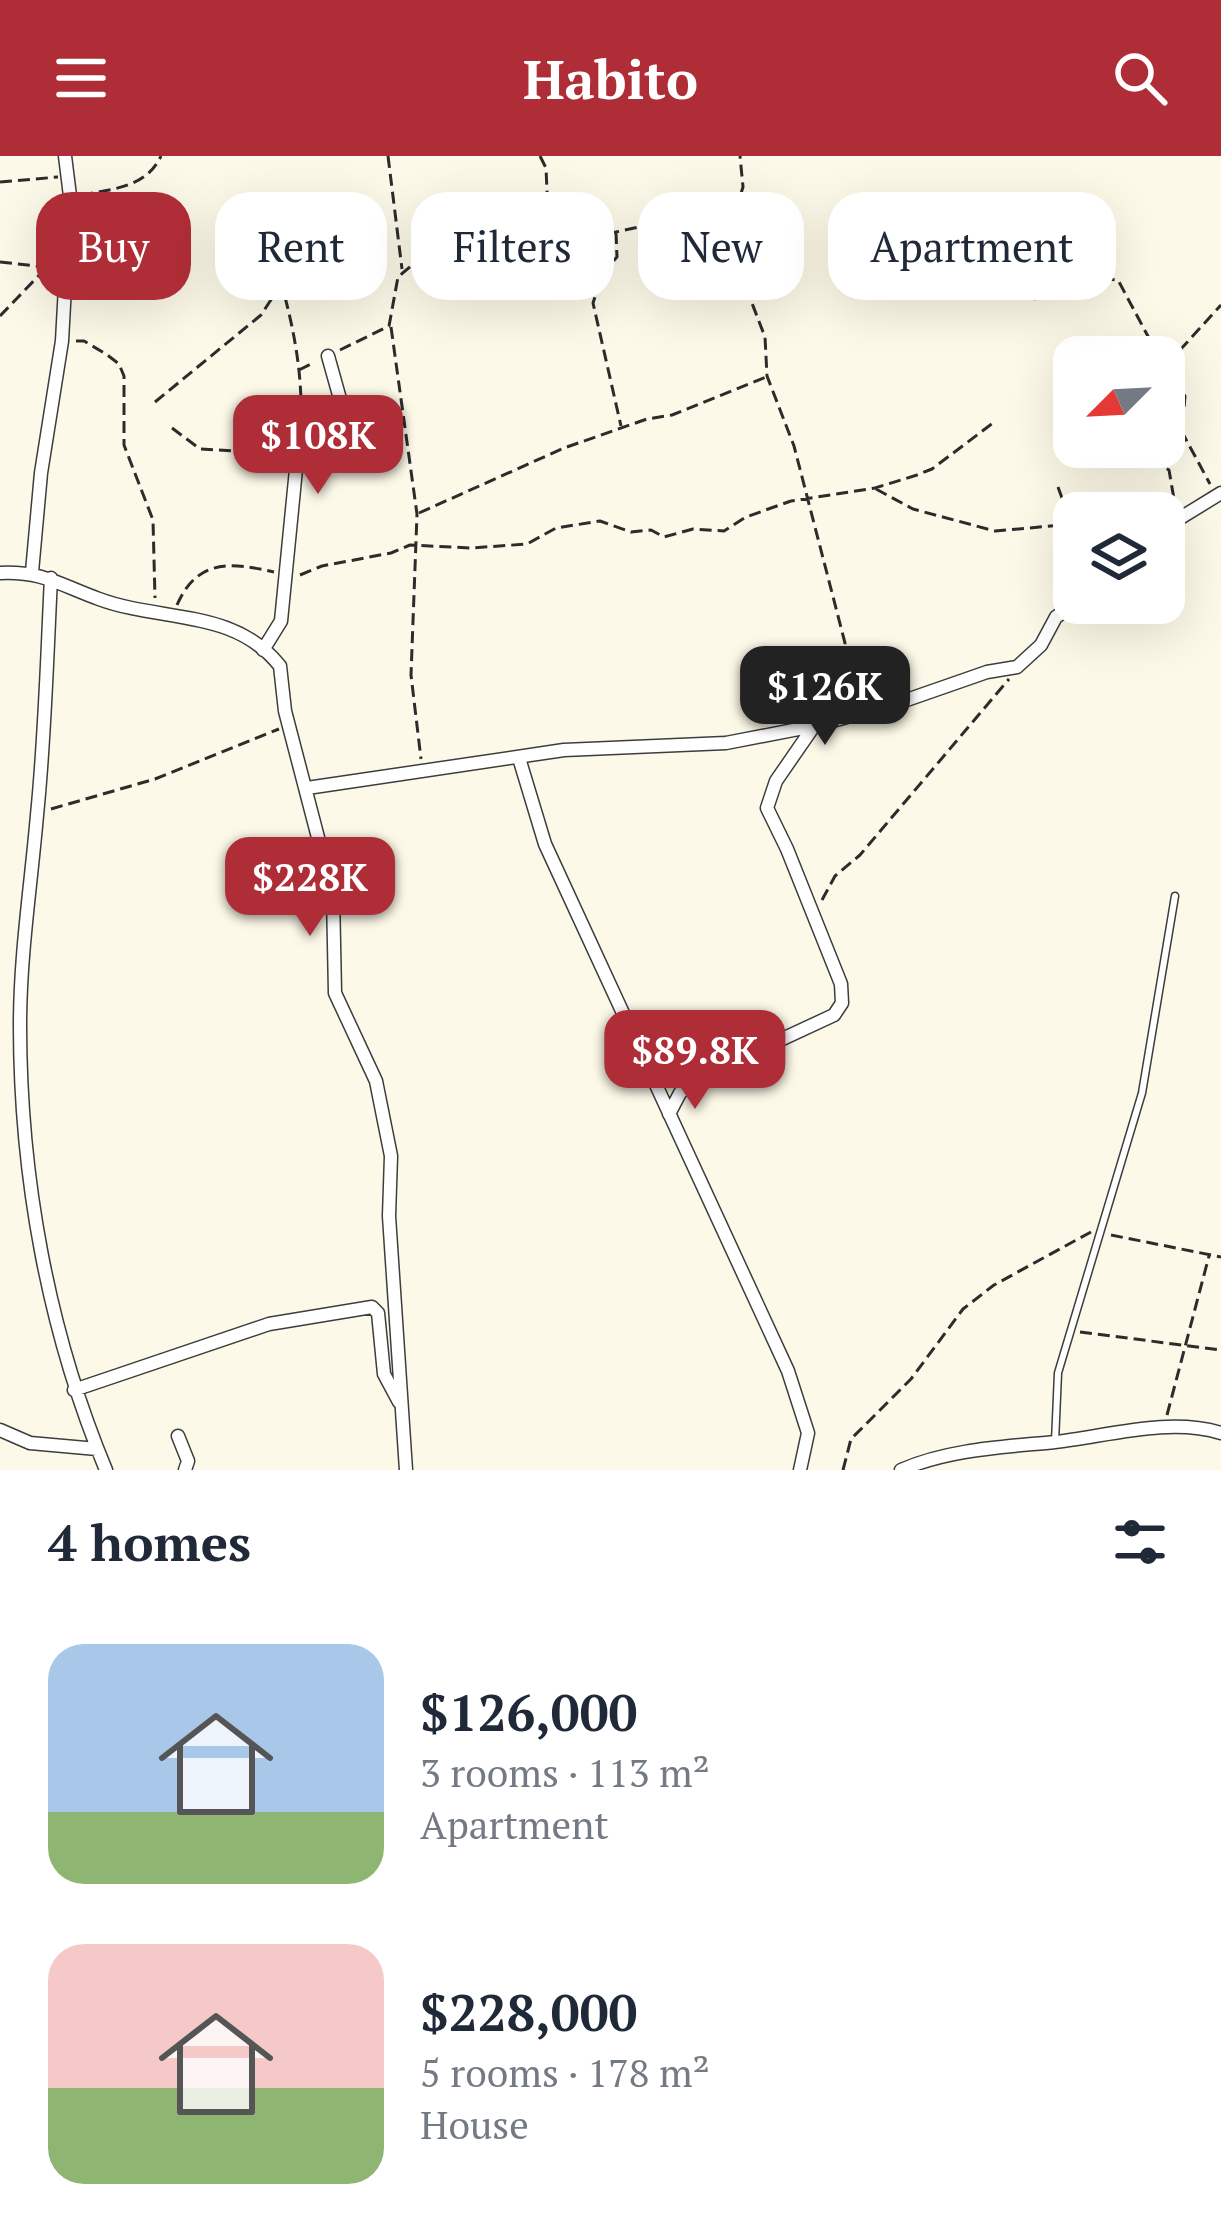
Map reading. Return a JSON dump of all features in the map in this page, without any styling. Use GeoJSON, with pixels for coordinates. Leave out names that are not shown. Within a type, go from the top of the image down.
{"type":"FeatureCollection","features":[{"type":"Feature","properties":{"kind":"street"},"geometry":{"type":"LineString","coordinates":[[65,156],[70,192]]}},
{"type":"Feature","properties":{"kind":"street"},"geometry":{"type":"LineString","coordinates":[[32,572],[41,473],[62,341],[63,300]]}},
{"type":"Feature","properties":{"kind":"street"},"geometry":{"type":"LineString","coordinates":[[263,650],[278,631],[288,578],[300,429],[342,406],[328,356]]}},
{"type":"Feature","properties":{"kind":"street"},"geometry":{"type":"LineString","coordinates":[[1185,513],[1217,495]]}},
{"type":"Feature","properties":{"kind":"street"},"geometry":{"type":"LineString","coordinates":[[0,573],[32,572],[104,601],[207,619],[263,650],[280,667],[288,724],[334,903],[335,993],[376,1081],[391,1156],[389,1216],[406,1470]]}},
{"type":"Feature","properties":{"kind":"street"},"geometry":{"type":"LineString","coordinates":[[51,578],[38,813],[21,985],[23,1094],[38,1238],[74,1390],[106,1470]]}},
{"type":"Feature","properties":{"kind":"street"},"geometry":{"type":"LineString","coordinates":[[307,788],[564,750],[726,743],[814,726],[1023,663],[1041,645],[1053,623]]}},
{"type":"Feature","properties":{"kind":"street"},"geometry":{"type":"LineString","coordinates":[[669,1114],[694,1080],[838,1011],[841,984],[767,808],[776,781],[814,726]]}},
{"type":"Feature","properties":{"kind":"street"},"geometry":{"type":"LineString","coordinates":[[519,758],[544,844],[788,1371],[808,1433],[800,1470]]}},
{"type":"Feature","properties":{"kind":"street"},"geometry":{"type":"LineString","coordinates":[[74,1390],[269,1324],[372,1307],[378,1313],[384,1374],[399,1403]]}},
{"type":"Feature","properties":{"kind":"street"},"geometry":{"type":"LineString","coordinates":[[901,1470],[948,1455],[1163,1428],[1220,1429]]}},
{"type":"Feature","properties":{"kind":"street"},"geometry":{"type":"LineString","coordinates":[[0,1430],[37,1444],[97,1449]]}},
{"type":"Feature","properties":{"kind":"street"},"geometry":{"type":"LineString","coordinates":[[178,1436],[188,1461],[185,1470]]}},
{"type":"Feature","properties":{"kind":"lane"},"geometry":{"type":"LineString","coordinates":[[1054,1442],[1056,1388],[1070,1331],[1144,1084],[1175,896]]}},
{"type":"Feature","properties":{"kind":"path"},"geometry":{"type":"LineString","coordinates":[[92,192],[130,185],[153,170],[160,156]]}},
{"type":"Feature","properties":{"kind":"path"},"geometry":{"type":"LineString","coordinates":[[388,156],[403,271]]}},
{"type":"Feature","properties":{"kind":"path"},"geometry":{"type":"LineString","coordinates":[[540,156],[547,192]]}},
{"type":"Feature","properties":{"kind":"path"},"geometry":{"type":"LineString","coordinates":[[740,156],[742,192]]}},
{"type":"Feature","properties":{"kind":"path"},"geometry":{"type":"LineString","coordinates":[[0,182],[68,177]]}},
{"type":"Feature","properties":{"kind":"path"},"geometry":{"type":"LineString","coordinates":[[621,428],[593,303],[603,272],[617,257],[616,232],[638,227]]}},
{"type":"Feature","properties":{"kind":"path"},"geometry":{"type":"LineString","coordinates":[[0,262],[36,266]]}},
{"type":"Feature","properties":{"kind":"path"},"geometry":{"type":"LineString","coordinates":[[411,265],[394,285],[391,324],[417,514],[411,675],[422,773]]}},
{"type":"Feature","properties":{"kind":"path"},"geometry":{"type":"LineString","coordinates":[[0,316],[36,278]]}},
{"type":"Feature","properties":{"kind":"path"},"geometry":{"type":"LineString","coordinates":[[1116,281],[1126,290],[1149,336]]}},
{"type":"Feature","properties":{"kind":"path"},"geometry":{"type":"LineString","coordinates":[[154,402],[261,315],[271,300]]}},
{"type":"Feature","properties":{"kind":"path"},"geometry":{"type":"LineString","coordinates":[[285,300],[299,370],[300,429]]}},
{"type":"Feature","properties":{"kind":"path"},"geometry":{"type":"LineString","coordinates":[[751,300],[765,337],[767,376],[809,498],[845,643],[841,668],[814,726]]}},
{"type":"Feature","properties":{"kind":"path"},"geometry":{"type":"LineString","coordinates":[[1185,345],[1221,305]]}},
{"type":"Feature","properties":{"kind":"path"},"geometry":{"type":"LineString","coordinates":[[299,370],[391,324]]}},
{"type":"Feature","properties":{"kind":"path"},"geometry":{"type":"LineString","coordinates":[[62,341],[84,341],[119,364],[124,376],[124,445],[153,520],[155,611]]}},
{"type":"Feature","properties":{"kind":"path"},"geometry":{"type":"LineString","coordinates":[[417,514],[564,448],[672,415],[767,376]]}},
{"type":"Feature","properties":{"kind":"path"},"geometry":{"type":"LineString","coordinates":[[174,612],[189,582],[206,570],[243,566],[288,578],[414,546],[527,544],[556,528],[600,521],[631,532],[648,529],[664,537],[693,529],[722,531],[752,514],[809,498],[874,488],[932,469],[992,422]]}},
{"type":"Feature","properties":{"kind":"path"},"geometry":{"type":"LineString","coordinates":[[172,428],[200,449],[297,455]]}},
{"type":"Feature","properties":{"kind":"path"},"geometry":{"type":"LineString","coordinates":[[1185,437],[1217,495]]}},
{"type":"Feature","properties":{"kind":"path"},"geometry":{"type":"LineString","coordinates":[[1058,487],[1060,492]]}},
{"type":"Feature","properties":{"kind":"path"},"geometry":{"type":"LineString","coordinates":[[874,488],[913,509],[995,531],[1053,527]]}},
{"type":"Feature","properties":{"kind":"path"},"geometry":{"type":"LineString","coordinates":[[814,918],[835,876],[860,855],[1023,663]]}},
{"type":"Feature","properties":{"kind":"path"},"geometry":{"type":"LineString","coordinates":[[38,813],[155,779],[288,724]]}},
{"type":"Feature","properties":{"kind":"path"},"geometry":{"type":"LineString","coordinates":[[843,1470],[851,1439],[911,1379],[964,1309],[994,1285],[1098,1231],[1221,1257]]}},
{"type":"Feature","properties":{"kind":"path"},"geometry":{"type":"LineString","coordinates":[[1163,1428],[1208,1256]]}},
{"type":"Feature","properties":{"kind":"path"},"geometry":{"type":"LineString","coordinates":[[1070,1331],[1221,1350]]}}]}
